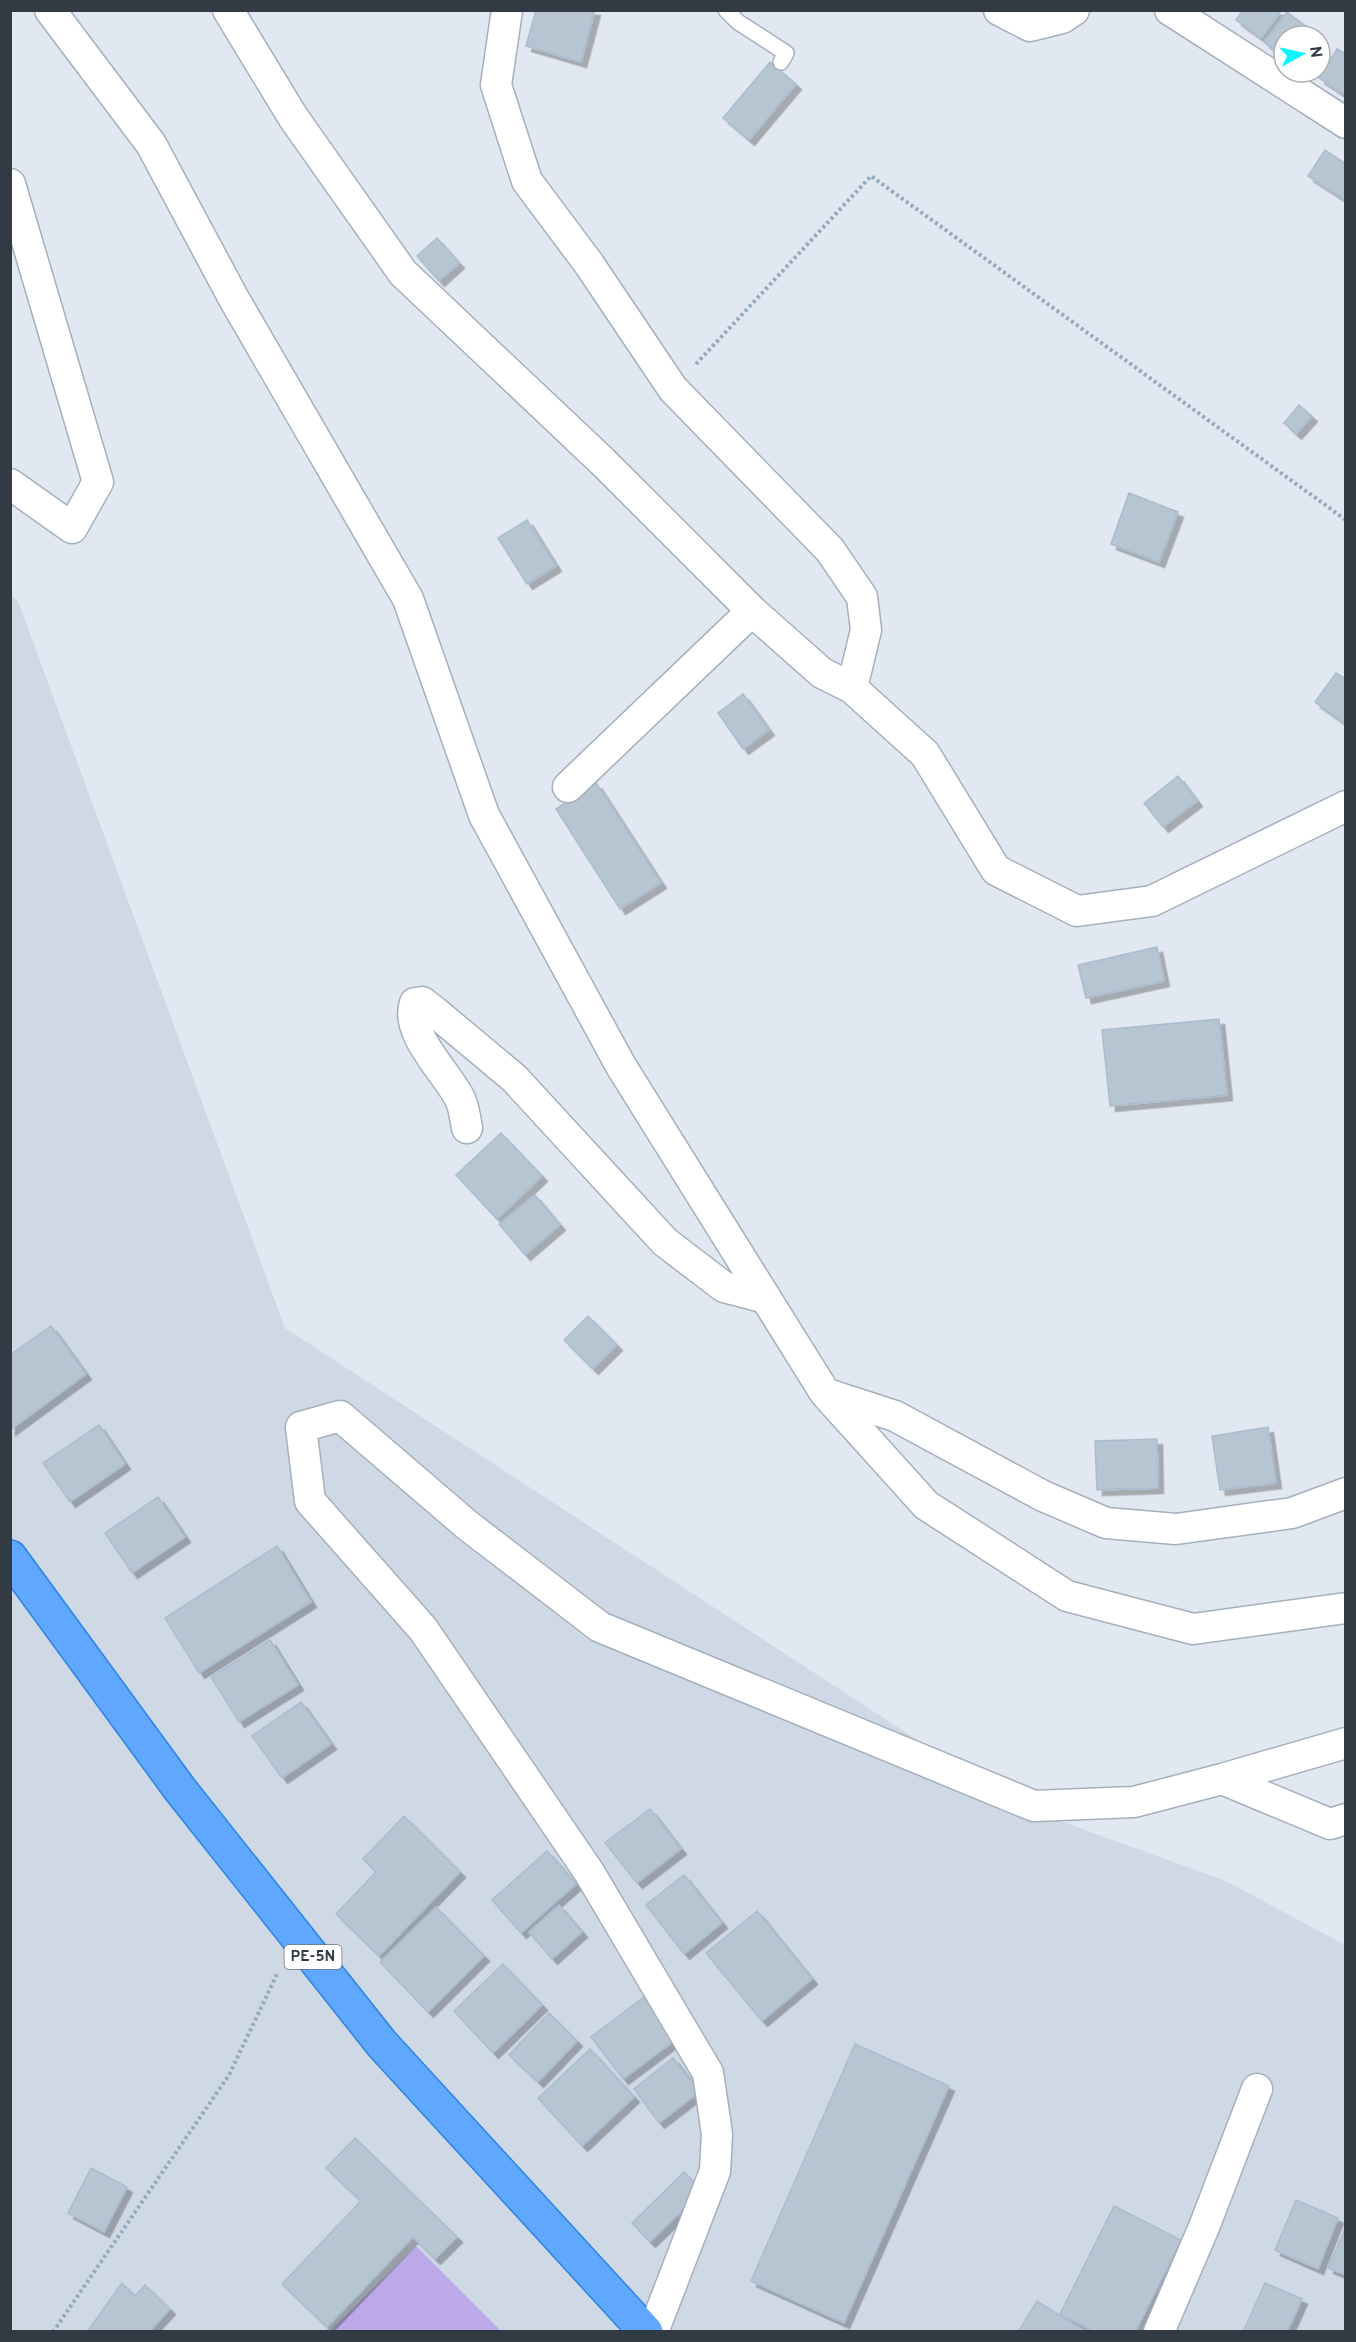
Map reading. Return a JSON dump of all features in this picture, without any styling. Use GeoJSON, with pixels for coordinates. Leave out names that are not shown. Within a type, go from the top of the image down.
{"type":"FeatureCollection","features":[{"type":"Feature","properties":{"kind":"highway","name":"PE-5N"},"geometry":{"type":"LineString","coordinates":[[10,1557],[179,1788],[382,2043],[646,2331]]}},
{"type":"Feature","properties":{"kind":"street"},"geometry":{"type":"LineString","coordinates":[[50,10],[151,144],[234,299],[408,599],[484,815],[621,1066],[825,1393],[926,1505],[1067,1596],[1193,1629],[1346,1608]]}},
{"type":"Feature","properties":{"kind":"street"},"geometry":{"type":"LineString","coordinates":[[228,10],[293,117],[403,273],[602,461],[752,611],[822,674],[852,688],[925,754],[996,870],[1077,911],[1152,901],[1346,806]]}},
{"type":"Feature","properties":{"kind":"street"},"geometry":{"type":"LineString","coordinates":[[507,10],[496,85],[527,181],[589,264],[673,389],[830,550],[862,597],[866,630],[852,688]]}},
{"type":"Feature","properties":{"kind":"street"},"geometry":{"type":"LineString","coordinates":[[999,10],[1030,26],[1062,18],[1074,10]]}},
{"type":"Feature","properties":{"kind":"street"},"geometry":{"type":"LineString","coordinates":[[1170,10],[1346,123]]}},
{"type":"Feature","properties":{"kind":"street"},"geometry":{"type":"LineString","coordinates":[[10,184],[98,482],[72,528],[10,484]]}},
{"type":"Feature","properties":{"kind":"street"},"geometry":{"type":"LineString","coordinates":[[568,787],[752,611]]}},
{"type":"Feature","properties":{"kind":"street"},"geometry":{"type":"LineString","coordinates":[[467,1128],[460,1098],[429,1053],[414,1023],[412,1010],[414,1003],[422,1002],[514,1078],[665,1242],[724,1287],[766,1298]]}},
{"type":"Feature","properties":{"kind":"street"},"geometry":{"type":"LineString","coordinates":[[825,1393],[895,1416],[1043,1496],[1106,1523],[1176,1529],[1292,1513],[1346,1493]]}},
{"type":"Feature","properties":{"kind":"street"},"geometry":{"type":"LineString","coordinates":[[652,2331],[716,2171],[717,2134],[708,2073],[589,1872],[423,1629],[310,1501],[301,1427],[340,1416],[467,1525],[600,1627],[1034,1806],[1134,1802],[1346,1743]]}},
{"type":"Feature","properties":{"kind":"street"},"geometry":{"type":"LineString","coordinates":[[1222,1779],[1330,1824],[1346,1819]]}},
{"type":"Feature","properties":{"kind":"street"},"geometry":{"type":"LineString","coordinates":[[1159,2331],[1204,2227],[1257,2089]]}},
{"type":"Feature","properties":{"kind":"lane"},"geometry":{"type":"LineString","coordinates":[[726,10],[738,22],[786,53],[781,62]]}},
{"type":"Feature","properties":{"kind":"path"},"geometry":{"type":"LineString","coordinates":[[673,389],[871,176],[1346,520]]}},
{"type":"Feature","properties":{"kind":"path"},"geometry":{"type":"LineString","coordinates":[[52,2331],[229,2075],[296,1936]]}},
{"type":"Feature","properties":{"kind":"shaded area"},"geometry":{"type":"Polygon","coordinates":[[[10,594],[18,601],[285,1328],[1019,1806],[1226,1881],[1345,1945],[1345,2331],[11,2331],[10,594]]]}},
{"type":"Feature","properties":{"kind":"shaded area"},"geometry":{"type":"Polygon","coordinates":[[[416,2246],[501,2331],[330,2331],[416,2246]]]}},
{"type":"Feature","properties":{"kind":"building"},"geometry":{"type":"Polygon","coordinates":[[[536,10],[595,10],[581,62],[526,46],[536,10]]]}},
{"type":"Feature","properties":{"kind":"building"},"geometry":{"type":"Polygon","coordinates":[[[1243,10],[1281,11],[1261,38],[1236,20],[1243,10]]]}},
{"type":"Feature","properties":{"kind":"building"},"geometry":{"type":"Polygon","coordinates":[[[1287,12],[1303,24],[1278,24],[1287,12]]]}},
{"type":"Feature","properties":{"kind":"building"},"geometry":{"type":"Polygon","coordinates":[[[1272,32],[1272,48],[1264,42],[1272,32]]]}},
{"type":"Feature","properties":{"kind":"building"},"geometry":{"type":"Polygon","coordinates":[[[1337,49],[1346,54],[1346,90],[1343,94],[1328,84],[1332,84],[1332,57],[1337,49]]]}},
{"type":"Feature","properties":{"kind":"building"},"geometry":{"type":"Polygon","coordinates":[[[770,62],[796,84],[749,140],[723,118],[770,62]]]}},
{"type":"Feature","properties":{"kind":"building"},"geometry":{"type":"Polygon","coordinates":[[[1325,150],[1346,164],[1345,200],[1308,176],[1325,150]]]}},
{"type":"Feature","properties":{"kind":"building"},"geometry":{"type":"Polygon","coordinates":[[[437,238],[459,263],[439,281],[417,256],[437,238]]]}},
{"type":"Feature","properties":{"kind":"building"},"geometry":{"type":"Polygon","coordinates":[[[1299,405],[1312,416],[1296,434],[1284,423],[1299,405]]]}},
{"type":"Feature","properties":{"kind":"building"},"geometry":{"type":"Polygon","coordinates":[[[1129,493],[1178,512],[1159,562],[1111,544],[1129,493]]]}},
{"type":"Feature","properties":{"kind":"building"},"geometry":{"type":"Polygon","coordinates":[[[527,520],[556,566],[527,584],[498,538],[527,520]]]}},
{"type":"Feature","properties":{"kind":"building"},"geometry":{"type":"Polygon","coordinates":[[[1336,673],[1346,679],[1346,724],[1315,702],[1336,673]]]}},
{"type":"Feature","properties":{"kind":"building"},"geometry":{"type":"Polygon","coordinates":[[[743,694],[769,730],[743,749],[718,713],[743,694]]]}},
{"type":"Feature","properties":{"kind":"building"},"geometry":{"type":"Polygon","coordinates":[[[1178,776],[1197,801],[1163,827],[1144,803],[1178,776]]]}},
{"type":"Feature","properties":{"kind":"building"},"geometry":{"type":"Polygon","coordinates":[[[596,783],[661,883],[620,909],[556,809],[596,783]]]}},
{"type":"Feature","properties":{"kind":"building"},"geometry":{"type":"Polygon","coordinates":[[[1157,947],[1164,981],[1086,998],[1078,965],[1157,947]]]}},
{"type":"Feature","properties":{"kind":"building"},"geometry":{"type":"Polygon","coordinates":[[[1219,1019],[1227,1095],[1110,1106],[1102,1030],[1219,1019]]]}},
{"type":"Feature","properties":{"kind":"building"},"geometry":{"type":"Polygon","coordinates":[[[501,1133],[542,1176],[497,1219],[456,1175],[501,1133]]]}},
{"type":"Feature","properties":{"kind":"building"},"geometry":{"type":"Polygon","coordinates":[[[535,1195],[560,1225],[525,1255],[499,1224],[535,1195]]]}},
{"type":"Feature","properties":{"kind":"building"},"geometry":{"type":"Polygon","coordinates":[[[588,1316],[617,1345],[593,1369],[564,1340],[588,1316]]]}},
{"type":"Feature","properties":{"kind":"building"},"geometry":{"type":"Polygon","coordinates":[[[51,1326],[86,1374],[10,1430],[10,1355],[51,1326]]]}},
{"type":"Feature","properties":{"kind":"building"},"geometry":{"type":"Polygon","coordinates":[[[99,1425],[125,1464],[70,1502],[43,1463],[99,1425]]]}},
{"type":"Feature","properties":{"kind":"building"},"geometry":{"type":"Polygon","coordinates":[[[1268,1427],[1276,1483],[1220,1490],[1212,1436],[1268,1427]]]}},
{"type":"Feature","properties":{"kind":"building"},"geometry":{"type":"Polygon","coordinates":[[[1157,1439],[1158,1488],[1097,1490],[1095,1441],[1157,1439]]]}},
{"type":"Feature","properties":{"kind":"building"},"geometry":{"type":"Polygon","coordinates":[[[158,1497],[185,1537],[132,1573],[105,1533],[158,1497]]]}},
{"type":"Feature","properties":{"kind":"building"},"geometry":{"type":"Polygon","coordinates":[[[277,1546],[311,1602],[199,1673],[165,1618],[277,1546]]]}},
{"type":"Feature","properties":{"kind":"building"},"geometry":{"type":"Polygon","coordinates":[[[270,1640],[298,1685],[239,1722],[211,1677],[270,1640]]]}},
{"type":"Feature","properties":{"kind":"building"},"geometry":{"type":"Polygon","coordinates":[[[301,1702],[331,1744],[282,1778],[252,1736],[301,1702]]]}},
{"type":"Feature","properties":{"kind":"building"},"geometry":{"type":"Polygon","coordinates":[[[650,1809],[681,1849],[637,1883],[605,1843],[650,1809]]]}},
{"type":"Feature","properties":{"kind":"building"},"geometry":{"type":"Polygon","coordinates":[[[404,1816],[460,1872],[379,1956],[336,1914],[376,1872],[363,1859],[404,1816]]]}},
{"type":"Feature","properties":{"kind":"building"},"geometry":{"type":"Polygon","coordinates":[[[547,1851],[576,1884],[521,1933],[492,1900],[547,1851]]]}},
{"type":"Feature","properties":{"kind":"building"},"geometry":{"type":"Polygon","coordinates":[[[684,1875],[722,1923],[684,1954],[646,1905],[684,1875]]]}},
{"type":"Feature","properties":{"kind":"building"},"geometry":{"type":"Polygon","coordinates":[[[559,1905],[582,1932],[552,1959],[529,1932],[559,1905]]]}},
{"type":"Feature","properties":{"kind":"building"},"geometry":{"type":"Polygon","coordinates":[[[436,1907],[484,1956],[428,2012],[380,1962],[436,1907]]]}},
{"type":"Feature","properties":{"kind":"building"},"geometry":{"type":"Polygon","coordinates":[[[757,1911],[812,1979],[762,2021],[706,1953],[757,1911]]]}},
{"type":"Feature","properties":{"kind":"building"},"geometry":{"type":"Polygon","coordinates":[[[503,1964],[542,2005],[493,2053],[454,2011],[503,1964]]]}},
{"type":"Feature","properties":{"kind":"building"},"geometry":{"type":"Polygon","coordinates":[[[644,1997],[675,2040],[623,2079],[591,2037],[644,1997]]]}},
{"type":"Feature","properties":{"kind":"building"},"geometry":{"type":"Polygon","coordinates":[[[549,2013],[577,2041],[538,2082],[509,2055],[549,2013]]]}},
{"type":"Feature","properties":{"kind":"building"},"geometry":{"type":"Polygon","coordinates":[[[855,2044],[949,2086],[844,2323],[751,2281],[855,2044]]]}},
{"type":"Feature","properties":{"kind":"building"},"geometry":{"type":"Polygon","coordinates":[[[590,2049],[634,2097],[582,2146],[538,2098],[590,2049]]]}},
{"type":"Feature","properties":{"kind":"building"},"geometry":{"type":"Polygon","coordinates":[[[673,2058],[699,2092],[659,2123],[634,2089],[673,2058]]]}},
{"type":"Feature","properties":{"kind":"building"},"geometry":{"type":"Polygon","coordinates":[[[355,2138],[457,2237],[435,2259],[413,2237],[327,2327],[282,2284],[361,2201],[326,2168],[355,2138]]]}},
{"type":"Feature","properties":{"kind":"building"},"geometry":{"type":"Polygon","coordinates":[[[91,2168],[127,2187],[104,2232],[68,2213],[91,2168]]]}},
{"type":"Feature","properties":{"kind":"building"},"geometry":{"type":"Polygon","coordinates":[[[684,2172],[702,2191],[650,2242],[632,2223],[684,2172]]]}},
{"type":"Feature","properties":{"kind":"building"},"geometry":{"type":"Polygon","coordinates":[[[1296,2200],[1338,2218],[1318,2269],[1275,2250],[1296,2200]]]}},
{"type":"Feature","properties":{"kind":"building"},"geometry":{"type":"Polygon","coordinates":[[[1114,2206],[1181,2240],[1135,2332],[1095,2332],[1060,2314],[1114,2206]]]}},
{"type":"Feature","properties":{"kind":"building"},"geometry":{"type":"Polygon","coordinates":[[[1346,2227],[1346,2275],[1328,2268],[1346,2227]]]}},
{"type":"Feature","properties":{"kind":"building"},"geometry":{"type":"Polygon","coordinates":[[[122,2283],[135,2296],[145,2285],[170,2309],[149,2332],[87,2332],[122,2283]]]}},
{"type":"Feature","properties":{"kind":"building"},"geometry":{"type":"Polygon","coordinates":[[[1265,2283],[1302,2299],[1287,2332],[1243,2332],[1265,2283]]]}},
{"type":"Feature","properties":{"kind":"building"},"geometry":{"type":"Polygon","coordinates":[[[1037,2301],[1086,2332],[1018,2332],[1037,2301]]]}}]}
